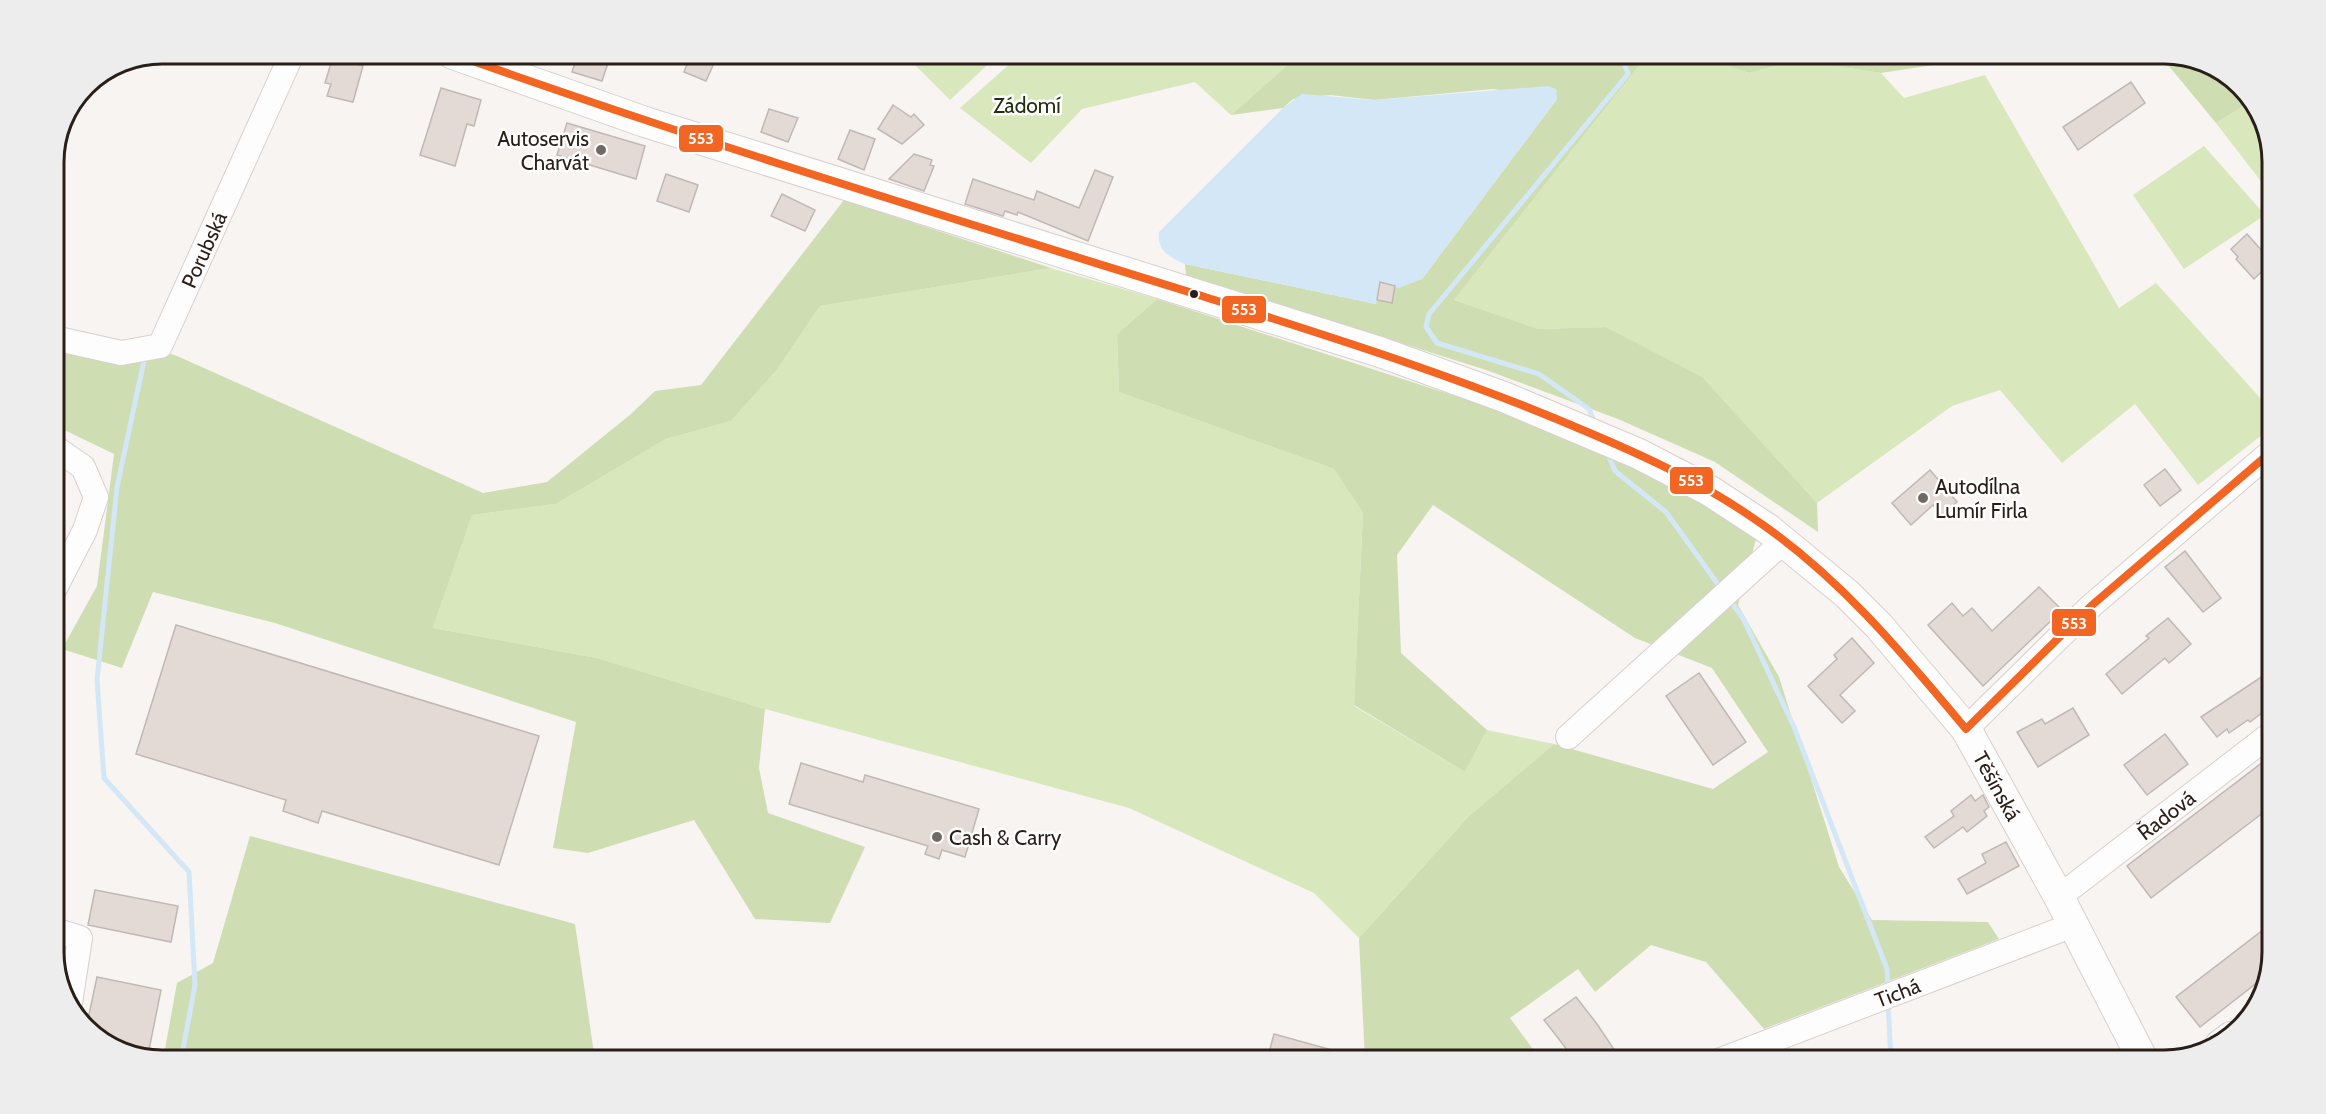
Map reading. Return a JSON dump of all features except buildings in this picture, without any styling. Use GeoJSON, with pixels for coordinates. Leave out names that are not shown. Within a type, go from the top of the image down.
{"type":"FeatureCollection","features":[{"type":"Feature","properties":{"kind":"main road","name":"Těšínská"},"geometry":{"type":"LineString","coordinates":[[481,64],[645,122],[1380,352],[1504,397],[1639,454],[1710,491],[1784,541],[1879,626],[1966,729],[2059,897],[2138,1050]]}},
{"type":"Feature","properties":{"kind":"street","name":"Porubská"},"geometry":{"type":"LineString","coordinates":[[65,340],[121,353],[160,346],[287,64]]}},
{"type":"Feature","properties":{"kind":"street"},"geometry":{"type":"LineString","coordinates":[[65,455],[83,467],[96,497],[85,530],[65,569]]}},
{"type":"Feature","properties":{"kind":"street"},"geometry":{"type":"LineString","coordinates":[[1966,729],[2091,606],[2261,460]]}},
{"type":"Feature","properties":{"kind":"street"},"geometry":{"type":"LineString","coordinates":[[1568,737],[1784,541]]}},
{"type":"Feature","properties":{"kind":"street","name":"Řadová"},"geometry":{"type":"LineString","coordinates":[[2059,897],[2262,741]]}},
{"type":"Feature","properties":{"kind":"street","name":"Tichá"},"geometry":{"type":"LineString","coordinates":[[1747,1050],[2073,925]]}},
{"type":"Feature","properties":{"kind":"street"},"geometry":{"type":"LineString","coordinates":[[65,933],[80,938],[72,987]]}},
{"type":"Feature","properties":{"kind":"green space"},"geometry":{"type":"Polygon","coordinates":[[[914,64],[988,64],[950,100],[914,64]]]}},
{"type":"Feature","properties":{"kind":"green space","name":"Zádomí"},"geometry":{"type":"Polygon","coordinates":[[[1010,64],[1288,64],[1231,115],[1195,82],[1082,109],[1031,163],[960,108],[1010,64]]]}},
{"type":"Feature","properties":{"kind":"green space"},"geometry":{"type":"Polygon","coordinates":[[[1288,64],[1640,64],[1454,300],[1539,329],[1606,327],[1702,377],[1817,503],[1818,532],[1715,462],[1618,419],[1486,370],[1186,275],[1185,264],[1376,304],[1379,284],[1422,279],[1557,99],[1493,89],[1374,100],[1330,95],[1293,99],[1283,108],[1231,115],[1288,64]]]}},
{"type":"Feature","properties":{"kind":"green space"},"geometry":{"type":"Polygon","coordinates":[[[1640,64],[1723,64],[1749,73],[1782,64],[1822,64],[1881,73],[1904,98],[1985,75],[2119,308],[2156,283],[2261,399],[2261,435],[2198,485],[2135,404],[2062,463],[2000,390],[1952,406],[1817,503],[1701,377],[1606,327],[1539,329],[1454,300],[1640,64]]]}},
{"type":"Feature","properties":{"kind":"green space"},"geometry":{"type":"Polygon","coordinates":[[[1723,64],[1782,64],[1749,73],[1723,64]]]}},
{"type":"Feature","properties":{"kind":"green space"},"geometry":{"type":"Polygon","coordinates":[[[1822,64],[1940,64],[1881,73],[1822,64]]]}},
{"type":"Feature","properties":{"kind":"green space"},"geometry":{"type":"Polygon","coordinates":[[[2168,64],[2201,72],[2233,93],[2243,106],[2216,123],[2168,64]]]}},
{"type":"Feature","properties":{"kind":"green space"},"geometry":{"type":"Polygon","coordinates":[[[2243,106],[2254,125],[2260,144],[2261,181],[2216,123],[2243,106]]]}},
{"type":"Feature","properties":{"kind":"green space"},"geometry":{"type":"Polygon","coordinates":[[[2204,146],[2261,211],[2261,218],[2184,269],[2133,195],[2204,146]]]}},
{"type":"Feature","properties":{"kind":"green space"},"geometry":{"type":"Polygon","coordinates":[[[844,200],[1051,268],[820,306],[776,371],[731,421],[666,439],[556,504],[472,515],[433,628],[597,658],[765,709],[759,768],[768,813],[865,847],[830,923],[755,919],[694,820],[588,853],[553,848],[576,722],[275,623],[153,592],[122,668],[65,650],[65,644],[97,586],[114,454],[65,430],[65,327],[139,344],[177,356],[483,493],[547,482],[631,414],[655,391],[701,385],[844,200]]]}},
{"type":"Feature","properties":{"kind":"green space"},"geometry":{"type":"Polygon","coordinates":[[[1051,268],[1157,299],[1117,334],[1119,392],[1334,469],[1363,513],[1354,706],[1465,772],[1487,730],[1554,744],[1469,816],[1359,938],[1314,893],[1129,808],[765,709],[597,658],[433,628],[472,515],[556,504],[666,439],[731,421],[776,371],[820,306],[1051,268]]]}},
{"type":"Feature","properties":{"kind":"green space"},"geometry":{"type":"Polygon","coordinates":[[[1157,299],[1498,410],[1648,469],[1758,532],[1738,605],[1779,677],[1839,867],[1872,920],[1988,922],[1999,939],[1764,1029],[1706,962],[1651,945],[1595,992],[1578,969],[1510,1018],[1534,1050],[1365,1050],[1359,938],[1469,816],[1554,744],[1713,789],[1768,752],[1712,668],[1635,638],[1433,505],[1397,555],[1401,653],[1487,730],[1465,772],[1354,705],[1363,513],[1334,469],[1119,392],[1117,334],[1157,299]]]}},
{"type":"Feature","properties":{"kind":"green space"},"geometry":{"type":"Polygon","coordinates":[[[250,836],[575,924],[594,1050],[165,1050],[177,983],[213,963],[250,836]]]}},
{"type":"Feature","properties":{"kind":"water"},"geometry":{"type":"Polygon","coordinates":[[[1548,86],[1556,89],[1557,99],[1422,279],[1399,288],[1379,284],[1376,304],[1185,264],[1169,256],[1162,249],[1159,232],[1283,108],[1302,94],[1374,100],[1548,86]]]}},
{"type":"Feature","properties":{"kind":"waterway"},"geometry":{"type":"LineString","coordinates":[[1595,424],[1589,409],[1539,374],[1437,343],[1426,327],[1429,314],[1628,74],[1624,64]]}},
{"type":"Feature","properties":{"kind":"waterway"},"geometry":{"type":"LineString","coordinates":[[145,356],[117,487],[97,680],[104,778],[189,872],[195,985],[183,1050]]}},
{"type":"Feature","properties":{"kind":"waterway"},"geometry":{"type":"LineString","coordinates":[[1607,452],[1615,471],[1666,512],[1722,590]]}},
{"type":"Feature","properties":{"kind":"waterway"},"geometry":{"type":"LineString","coordinates":[[1730,600],[1744,620],[1794,727],[1887,969],[1888,990]]}},
{"type":"Feature","properties":{"kind":"waterway"},"geometry":{"type":"LineString","coordinates":[[1888,1002],[1890,1050]]}},
{"type":"Feature","properties":{"kind":"transit line","name":"553"},"geometry":{"type":"LineString","coordinates":[[482,64],[732,149],[1395,359],[1538,411],[1628,449],[1731,503],[1781,538],[1810,562],[1866,614],[1966,729],[2091,606],[2261,460]]}},
{"type":"Feature","properties":{"kind":"place","name":"Autoservis Charvát"},"geometry":{"type":"Point","coordinates":[601,150]}},
{"type":"Feature","properties":{"kind":"place","name":"Autodílna Lumír Firla"},"geometry":{"type":"Point","coordinates":[1923,498]}},
{"type":"Feature","properties":{"kind":"place","name":"Cash & Carry"},"geometry":{"type":"Point","coordinates":[937,837]}}]}
